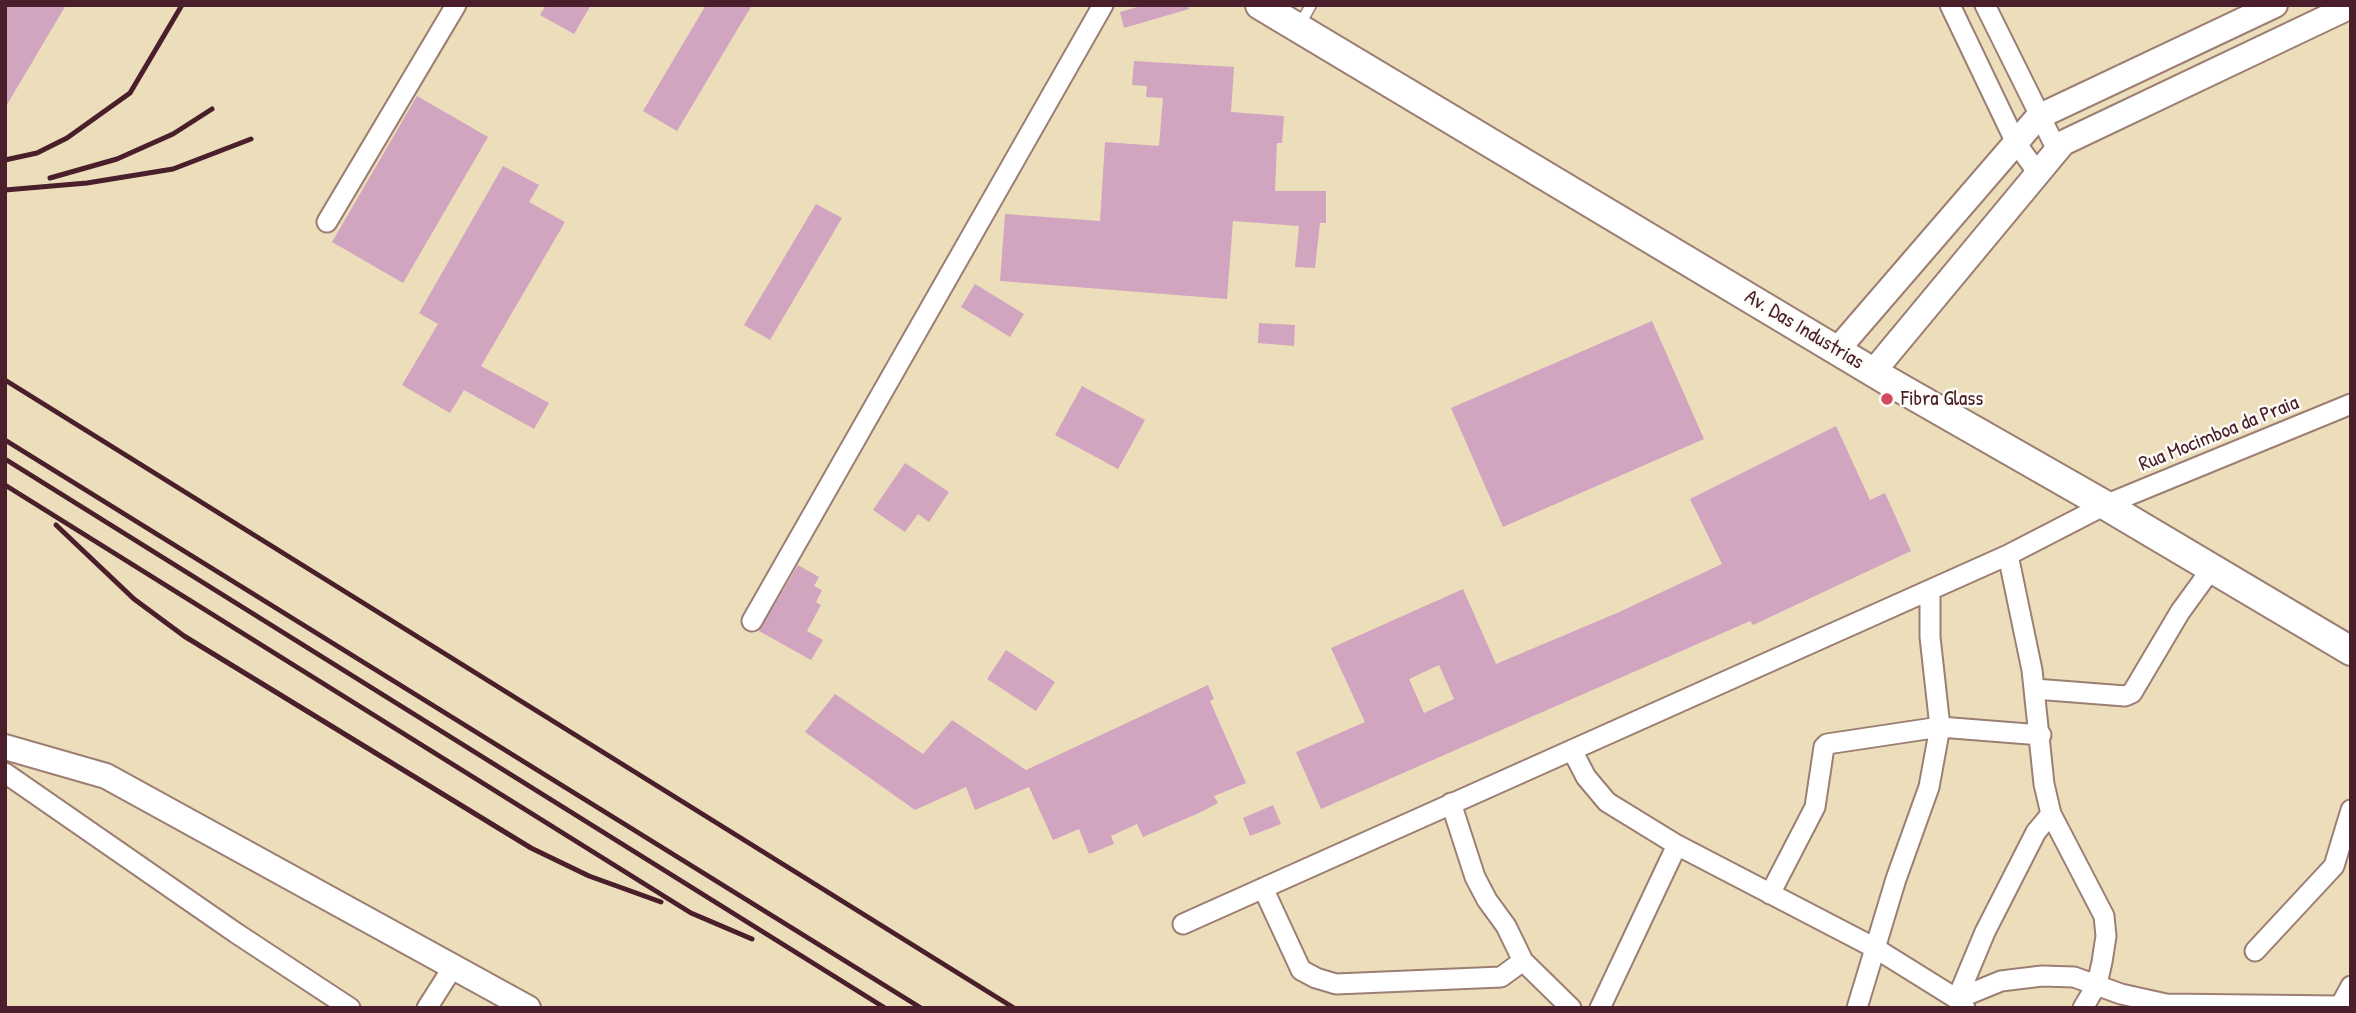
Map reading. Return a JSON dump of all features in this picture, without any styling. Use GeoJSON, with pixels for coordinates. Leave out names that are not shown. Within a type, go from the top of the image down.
{"type":"FeatureCollection","features":[{"type":"Feature","properties":{"kind":"main road","name":"Av. Das Industrias"},"geometry":{"type":"LineString","coordinates":[[1260,5],[1304,16],[1873,372],[2351,651]]}},
{"type":"Feature","properties":{"kind":"street"},"geometry":{"type":"LineString","coordinates":[[327,222],[456,5]]}},
{"type":"Feature","properties":{"kind":"street"},"geometry":{"type":"LineString","coordinates":[[752,621],[1104,5]]}},
{"type":"Feature","properties":{"kind":"street"},"geometry":{"type":"LineString","coordinates":[[1950,5],[2016,143],[2038,173]]}},
{"type":"Feature","properties":{"kind":"street"},"geometry":{"type":"LineString","coordinates":[[1985,5],[2038,117],[2057,150]]}},
{"type":"Feature","properties":{"kind":"street"},"geometry":{"type":"LineString","coordinates":[[1873,372],[2057,150],[2075,134],[2351,6]]}},
{"type":"Feature","properties":{"kind":"street"},"geometry":{"type":"LineString","coordinates":[[1837,350],[2038,117],[2261,8],[2270,43]]}},
{"type":"Feature","properties":{"kind":"street","name":"Rua Mocimboa da Praia"},"geometry":{"type":"LineString","coordinates":[[1183,924],[2008,555],[2105,505],[2351,404]]}},
{"type":"Feature","properties":{"kind":"street"},"geometry":{"type":"LineString","coordinates":[[2008,555],[2035,689],[2042,735],[2045,784],[2051,814],[2104,916],[2106,936],[2097,985],[2083,1008]]}},
{"type":"Feature","properties":{"kind":"street"},"geometry":{"type":"LineString","coordinates":[[2035,689],[2126,696],[2132,694],[2180,612],[2212,568]]}},
{"type":"Feature","properties":{"kind":"street"},"geometry":{"type":"LineString","coordinates":[[1857,1008],[1928,787],[1940,727],[1930,637],[1930,590]]}},
{"type":"Feature","properties":{"kind":"street"},"geometry":{"type":"LineString","coordinates":[[1770,894],[1815,807],[1824,747],[1840,741],[1940,727],[1976,727],[2042,735]]}},
{"type":"Feature","properties":{"kind":"street"},"geometry":{"type":"LineString","coordinates":[[5,747],[106,776],[528,1008]]}},
{"type":"Feature","properties":{"kind":"street"},"geometry":{"type":"LineString","coordinates":[[1572,750],[1586,777],[1607,803],[1676,845],[1875,948],[1961,1003]]}},
{"type":"Feature","properties":{"kind":"street"},"geometry":{"type":"LineString","coordinates":[[5,773],[236,933],[350,1008]]}},
{"type":"Feature","properties":{"kind":"street"},"geometry":{"type":"LineString","coordinates":[[1451,803],[1475,877],[1487,900],[1506,926],[1523,961],[1571,1008]]}},
{"type":"Feature","properties":{"kind":"street"},"geometry":{"type":"LineString","coordinates":[[2255,951],[2334,866],[2351,810]]}},
{"type":"Feature","properties":{"kind":"street"},"geometry":{"type":"LineString","coordinates":[[1961,1003],[1985,932],[2036,832],[2051,814]]}},
{"type":"Feature","properties":{"kind":"street"},"geometry":{"type":"LineString","coordinates":[[1600,1008],[1676,845]]}},
{"type":"Feature","properties":{"kind":"street"},"geometry":{"type":"LineString","coordinates":[[1263,888],[1301,970],[1336,984],[1501,977],[1523,961]]}},
{"type":"Feature","properties":{"kind":"street"},"geometry":{"type":"LineString","coordinates":[[427,1008],[453,967]]}},
{"type":"Feature","properties":{"kind":"street"},"geometry":{"type":"LineString","coordinates":[[1961,1003],[2001,981],[2042,976],[2074,977],[2147,1001],[2166,1004],[2339,1007],[2351,986]]}},
{"type":"Feature","properties":{"kind":"building"},"geometry":{"type":"Polygon","coordinates":[[[5,5],[66,5],[5,108],[5,5]]]}},
{"type":"Feature","properties":{"kind":"building"},"geometry":{"type":"Polygon","coordinates":[[[546,5],[591,5],[574,34],[540,15],[546,5]]]}},
{"type":"Feature","properties":{"kind":"building"},"geometry":{"type":"Polygon","coordinates":[[[706,5],[752,5],[677,131],[643,111],[706,5]]]}},
{"type":"Feature","properties":{"kind":"building"},"geometry":{"type":"Polygon","coordinates":[[[1144,5],[1188,5],[1189,9],[1124,28],[1120,12],[1144,5]]]}},
{"type":"Feature","properties":{"kind":"building"},"geometry":{"type":"Polygon","coordinates":[[[1134,61],[1234,67],[1231,112],[1284,116],[1282,143],[1277,143],[1275,191],[1326,191],[1326,223],[1320,223],[1315,268],[1295,267],[1299,226],[1233,221],[1227,299],[1000,281],[1005,214],[1100,221],[1105,142],[1159,146],[1163,98],[1146,97],[1147,86],[1132,85],[1134,61]]]}},
{"type":"Feature","properties":{"kind":"building"},"geometry":{"type":"Polygon","coordinates":[[[417,96],[488,137],[403,283],[332,242],[417,96]]]}},
{"type":"Feature","properties":{"kind":"building"},"geometry":{"type":"Polygon","coordinates":[[[503,166],[539,185],[529,202],[565,222],[481,366],[549,403],[534,429],[464,390],[450,413],[402,385],[438,324],[419,313],[503,166]]]}},
{"type":"Feature","properties":{"kind":"building"},"geometry":{"type":"Polygon","coordinates":[[[816,204],[842,218],[770,340],[744,325],[816,204]]]}},
{"type":"Feature","properties":{"kind":"building"},"geometry":{"type":"Polygon","coordinates":[[[975,284],[1024,314],[1010,337],[961,307],[975,284]]]}},
{"type":"Feature","properties":{"kind":"building"},"geometry":{"type":"Polygon","coordinates":[[[1652,321],[1704,439],[1503,527],[1451,408],[1652,321]]]}},
{"type":"Feature","properties":{"kind":"building"},"geometry":{"type":"Polygon","coordinates":[[[1259,323],[1295,325],[1294,346],[1258,343],[1259,323]]]}},
{"type":"Feature","properties":{"kind":"building"},"geometry":{"type":"Polygon","coordinates":[[[1082,386],[1145,420],[1118,469],[1055,435],[1082,386]]]}},
{"type":"Feature","properties":{"kind":"building"},"geometry":{"type":"Polygon","coordinates":[[[1836,426],[1870,500],[1885,493],[1911,551],[1753,625],[1750,621],[1321,809],[1296,752],[1365,722],[1331,648],[1463,589],[1496,664],[1617,613],[1722,564],[1690,499],[1836,426]],[[1439,665],[1409,679],[1424,713],[1454,699],[1439,665]]]}},
{"type":"Feature","properties":{"kind":"building"},"geometry":{"type":"Polygon","coordinates":[[[905,463],[949,492],[929,522],[918,514],[905,532],[873,510],[905,463]]]}},
{"type":"Feature","properties":{"kind":"building"},"geometry":{"type":"Polygon","coordinates":[[[798,565],[819,577],[814,586],[822,590],[816,602],[821,605],[807,631],[823,640],[811,660],[759,631],[798,565]]]}},
{"type":"Feature","properties":{"kind":"building"},"geometry":{"type":"Polygon","coordinates":[[[1006,650],[1055,682],[1036,711],[987,679],[1006,650]]]}},
{"type":"Feature","properties":{"kind":"building"},"geometry":{"type":"Polygon","coordinates":[[[1208,685],[1214,699],[1210,701],[1246,783],[1214,796],[1218,803],[1199,813],[1143,837],[1137,824],[1111,836],[1114,844],[1089,854],[1079,829],[1053,840],[1029,787],[975,810],[966,787],[915,810],[805,732],[835,694],[923,754],[952,720],[1026,770],[1208,685]]]}},
{"type":"Feature","properties":{"kind":"building"},"geometry":{"type":"Polygon","coordinates":[[[1273,805],[1281,824],[1250,836],[1243,818],[1273,805]]]}},
{"type":"Feature","properties":{"kind":"railway"},"geometry":{"type":"LineString","coordinates":[[5,160],[37,153],[67,138],[130,93],[182,5]]}},
{"type":"Feature","properties":{"kind":"railway"},"geometry":{"type":"LineString","coordinates":[[50,178],[117,159],[173,134],[212,109]]}},
{"type":"Feature","properties":{"kind":"railway"},"geometry":{"type":"LineString","coordinates":[[5,190],[87,183],[173,169],[251,139]]}},
{"type":"Feature","properties":{"kind":"railway"},"geometry":{"type":"LineString","coordinates":[[5,380],[1014,1008]]}},
{"type":"Feature","properties":{"kind":"railway"},"geometry":{"type":"LineString","coordinates":[[5,440],[921,1008]]}},
{"type":"Feature","properties":{"kind":"railway"},"geometry":{"type":"LineString","coordinates":[[5,459],[885,1008]]}},
{"type":"Feature","properties":{"kind":"railway"},"geometry":{"type":"LineString","coordinates":[[5,485],[691,913],[752,939]]}},
{"type":"Feature","properties":{"kind":"railway"},"geometry":{"type":"LineString","coordinates":[[56,525],[134,599],[184,636],[531,848],[589,876],[661,902]]}},
{"type":"Feature","properties":{"kind":"place","name":"Fibra Glass"},"geometry":{"type":"Point","coordinates":[1887,399]}}]}
